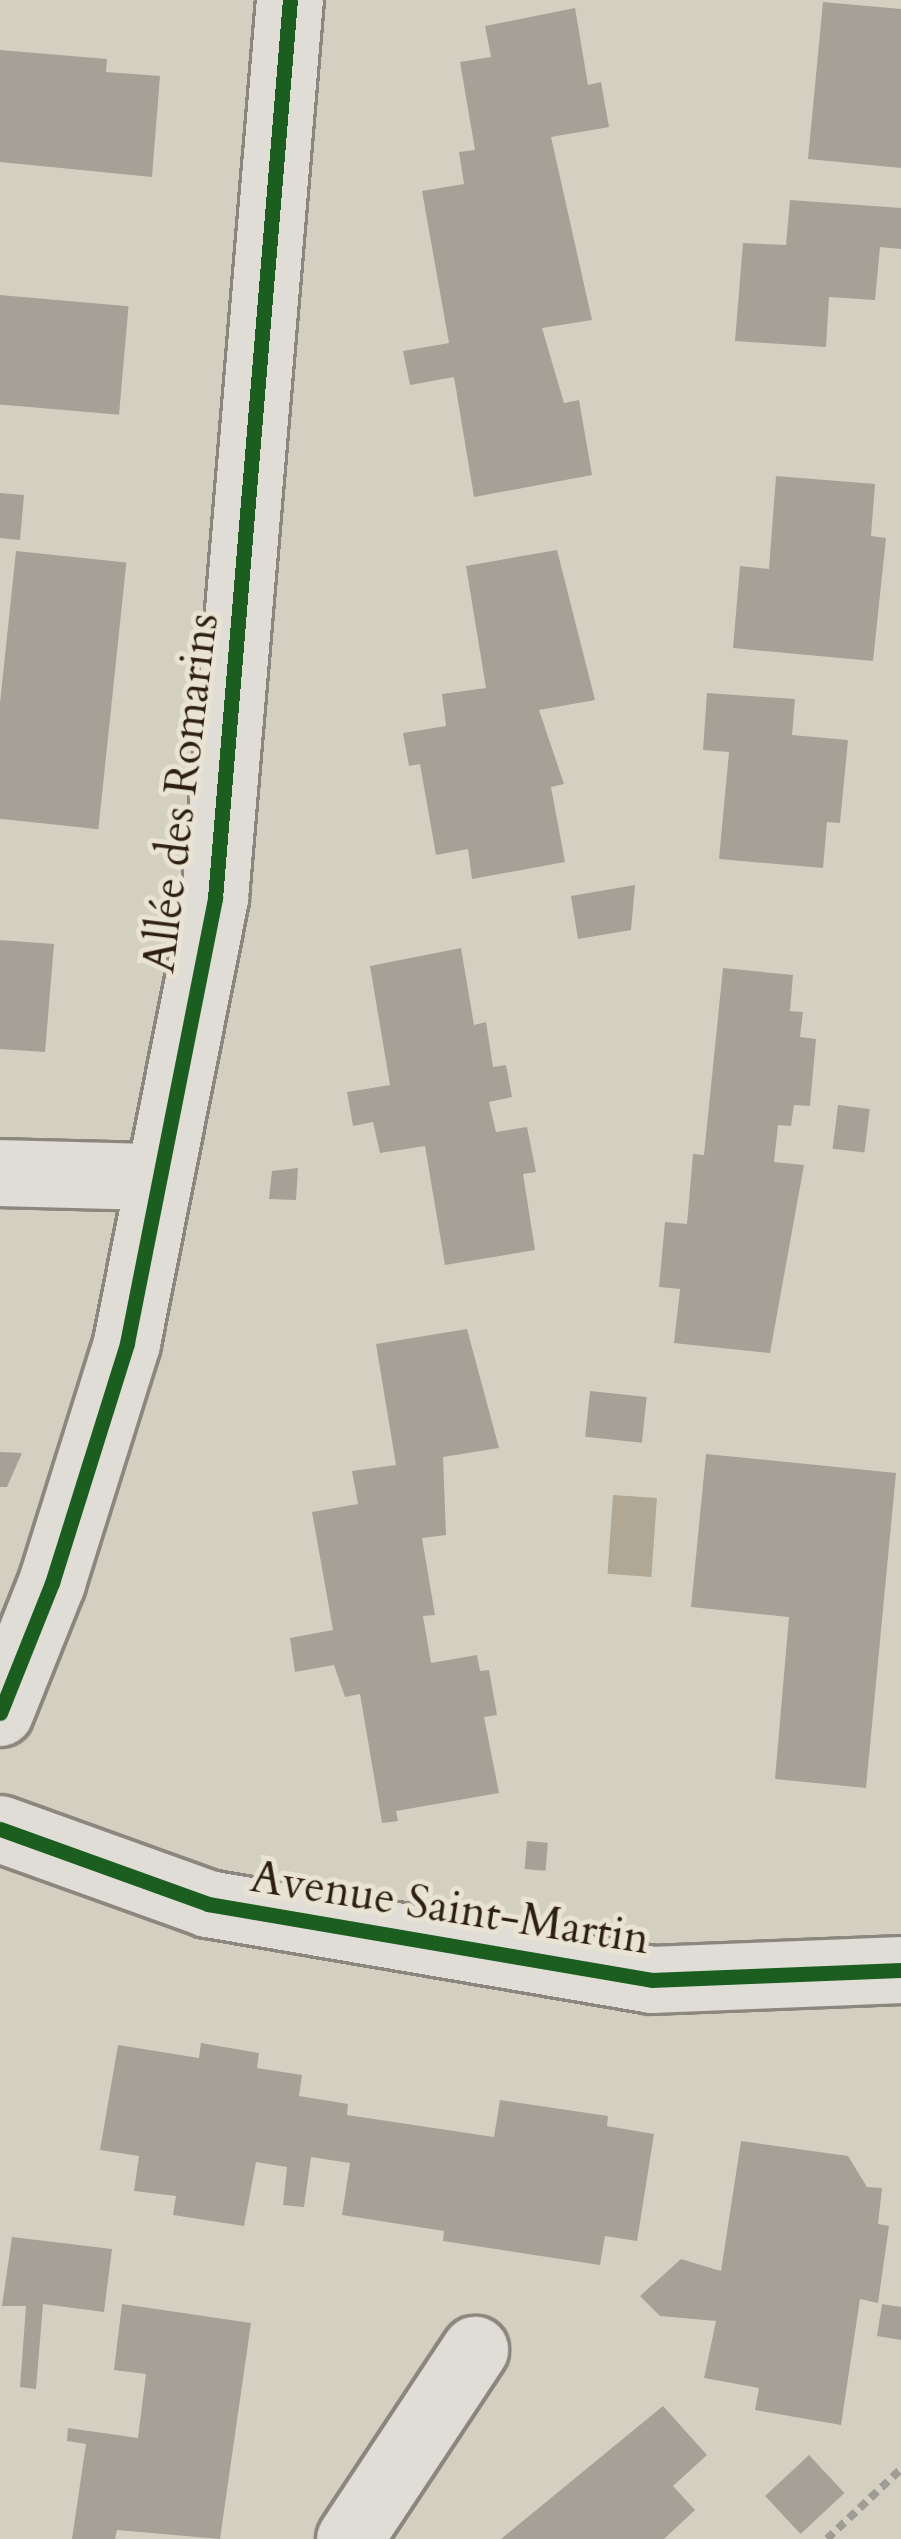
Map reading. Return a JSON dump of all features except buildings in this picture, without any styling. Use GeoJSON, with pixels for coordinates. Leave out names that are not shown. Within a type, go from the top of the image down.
{"type":"FeatureCollection","features":[{"type":"Feature","properties":{"kind":"street","name":"Allée des Romarins"},"geometry":{"type":"LineString","coordinates":[[0,1713],[52,1583],[127,1342],[156,1177],[215,898],[290,0]]}},
{"type":"Feature","properties":{"kind":"street"},"geometry":{"type":"LineString","coordinates":[[0,1172],[156,1177]]}},
{"type":"Feature","properties":{"kind":"street","name":"Avenue Saint-Martin"},"geometry":{"type":"LineString","coordinates":[[0,1829],[208,1904],[652,1981],[901,1970]]}},
{"type":"Feature","properties":{"kind":"street"},"geometry":{"type":"LineString","coordinates":[[350,2539],[475,2350]]}},
{"type":"Feature","properties":{"kind":"path"},"geometry":{"type":"LineString","coordinates":[[827,2539],[901,2469]]}},
{"type":"Feature","properties":{"kind":"shaded area"},"geometry":{"type":"Polygon","coordinates":[[[613,1495],[657,1498],[651,1577],[607,1574],[613,1495]]]}},
{"type":"Feature","properties":{"kind":"cycle path"},"geometry":{"type":"LineString","coordinates":[[0,1713],[52,1583],[127,1343],[215,898],[290,0]]}},
{"type":"Feature","properties":{"kind":"cycle path"},"geometry":{"type":"LineString","coordinates":[[0,1829],[208,1904],[652,1980],[901,1970]]}}]}
